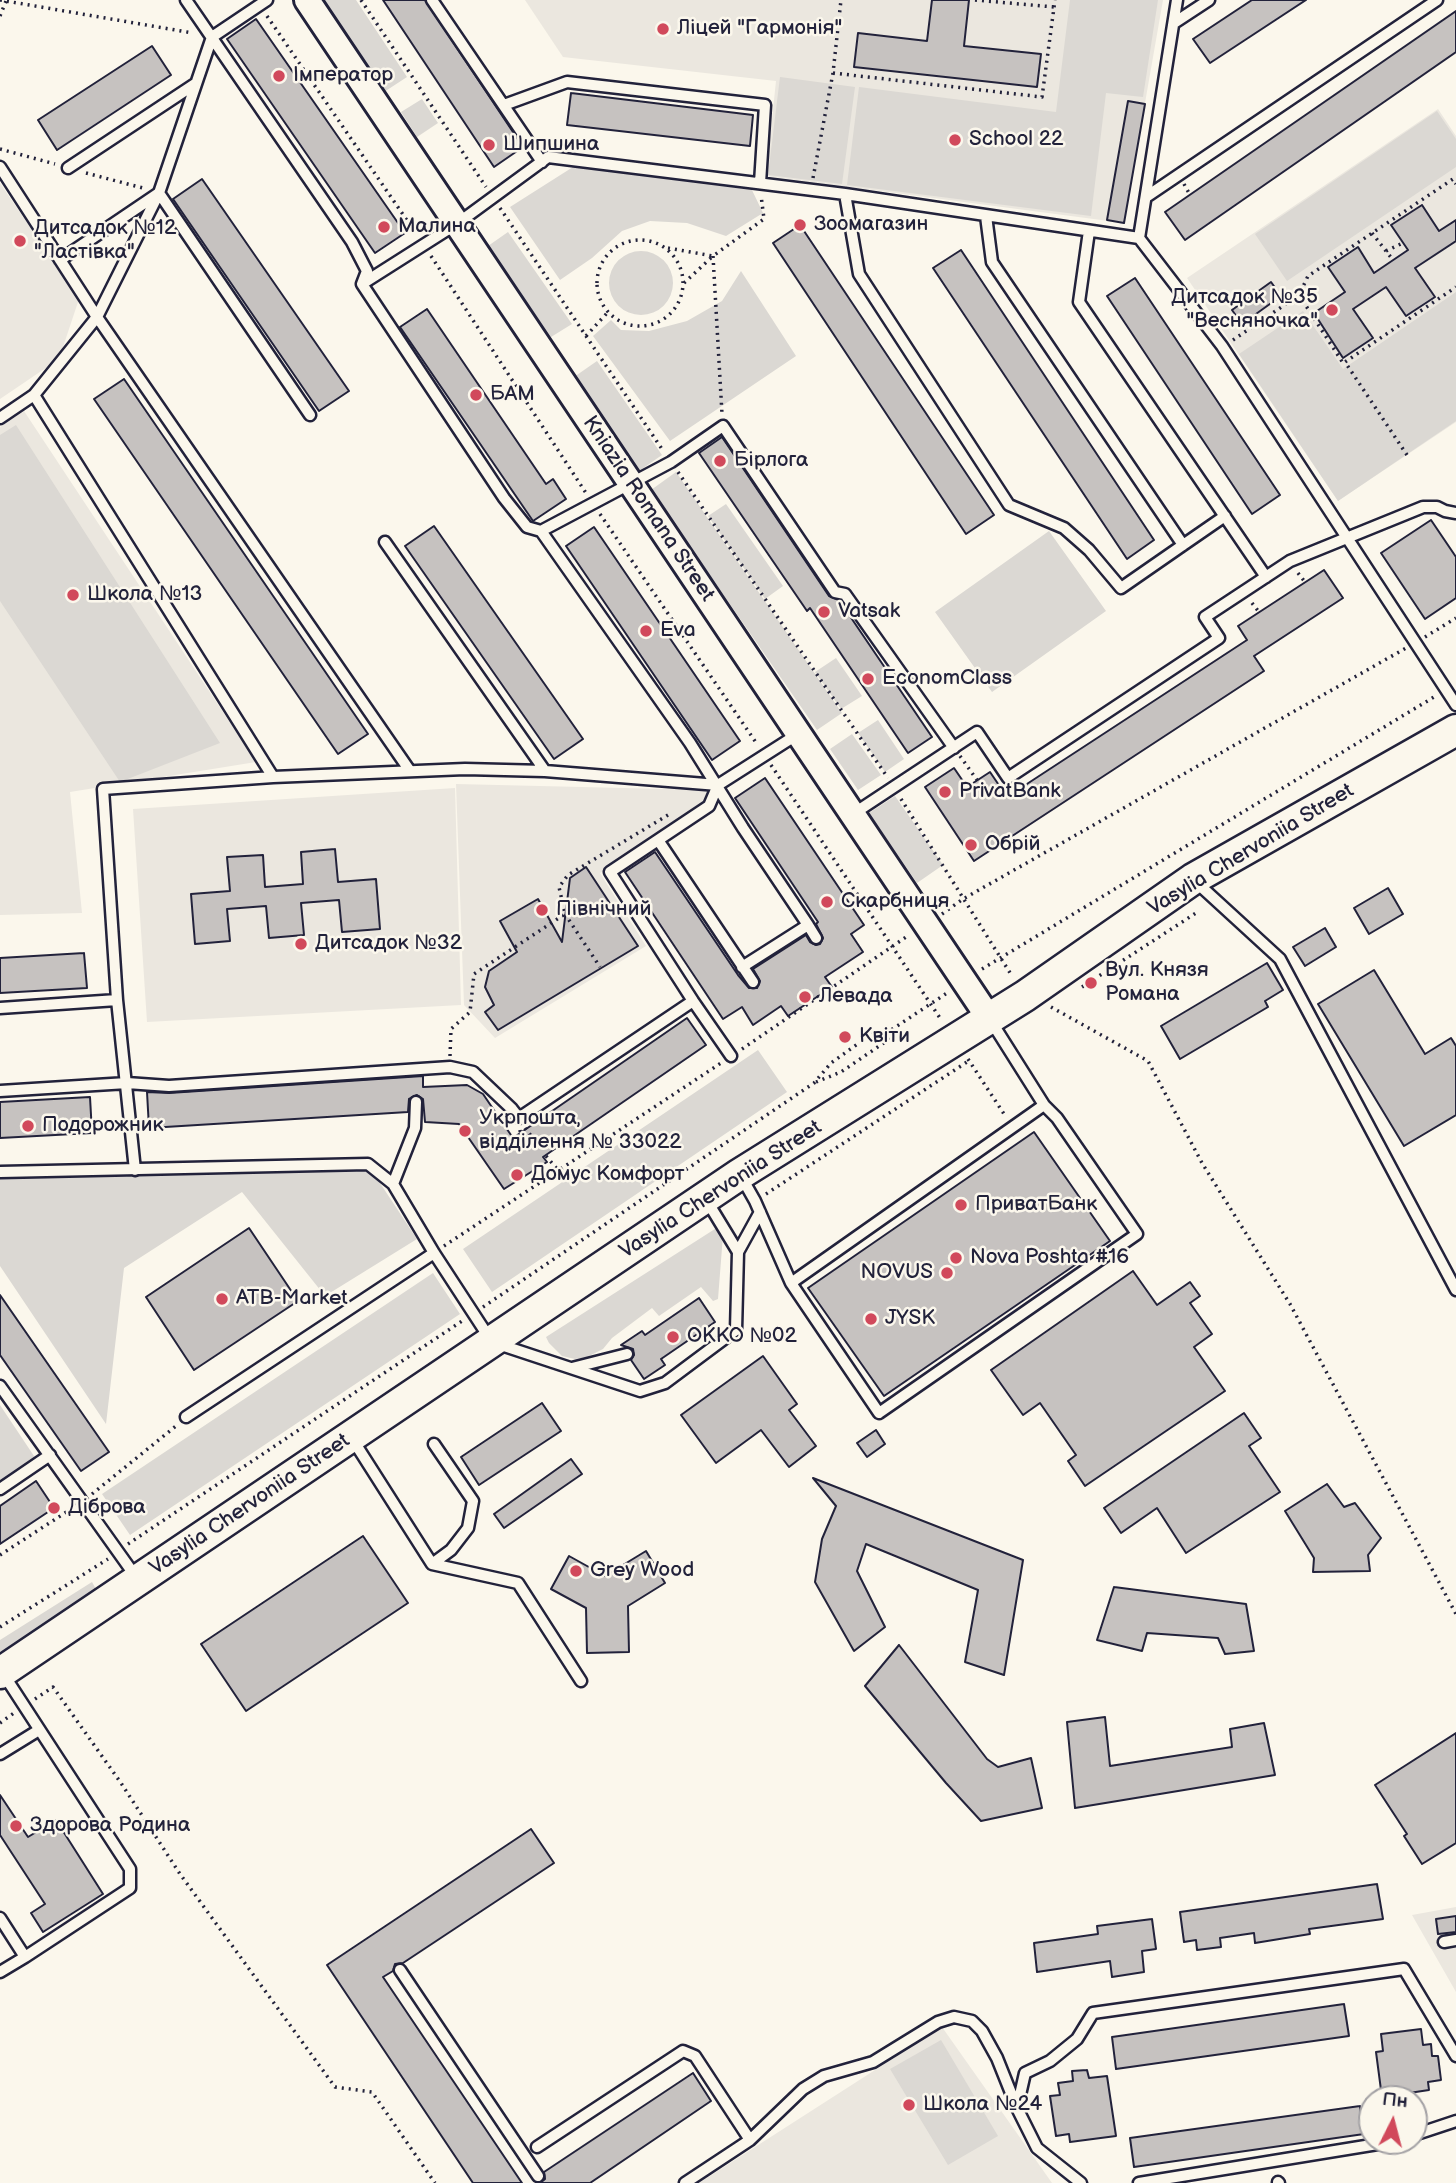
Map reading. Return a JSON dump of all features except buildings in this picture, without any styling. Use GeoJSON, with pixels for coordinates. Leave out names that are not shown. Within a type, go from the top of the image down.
{"type":"FeatureCollection","features":[{"type":"Feature","properties":{"kind":"main road","name":"Vasylia Chervoniia Street"},"geometry":{"type":"LineString","coordinates":[[1,1672],[740,1174],[989,1017],[1038,1001],[1194,879],[1456,730]]}},
{"type":"Feature","properties":{"kind":"street","name":"Kniazia Romana Street"},"geometry":{"type":"LineString","coordinates":[[307,0],[989,1017]]}},
{"type":"Feature","properties":{"kind":"lane"},"geometry":{"type":"LineString","coordinates":[[186,0],[361,256],[367,271],[362,284]]}},
{"type":"Feature","properties":{"kind":"lane"},"geometry":{"type":"LineString","coordinates":[[432,0],[542,162]]}},
{"type":"Feature","properties":{"kind":"lane"},"geometry":{"type":"LineString","coordinates":[[1139,238],[1177,0]]}},
{"type":"Feature","properties":{"kind":"lane"},"geometry":{"type":"LineString","coordinates":[[1174,23],[1209,0]]}},
{"type":"Feature","properties":{"kind":"lane"},"geometry":{"type":"LineString","coordinates":[[1146,197],[1437,0]]}},
{"type":"Feature","properties":{"kind":"lane"},"geometry":{"type":"LineString","coordinates":[[0,418],[34,396],[97,317],[159,193],[212,37],[263,3]]}},
{"type":"Feature","properties":{"kind":"lane"},"geometry":{"type":"LineString","coordinates":[[504,105],[567,82],[765,105],[760,183]]}},
{"type":"Feature","properties":{"kind":"lane"},"geometry":{"type":"LineString","coordinates":[[68,168],[196,84]]}},
{"type":"Feature","properties":{"kind":"lane"},"geometry":{"type":"LineString","coordinates":[[362,284],[458,223],[548,158],[845,194],[1139,238],[1222,346],[1456,705]]}},
{"type":"Feature","properties":{"kind":"lane"},"geometry":{"type":"LineString","coordinates":[[0,167],[97,317],[410,771]]}},
{"type":"Feature","properties":{"kind":"lane"},"geometry":{"type":"LineString","coordinates":[[60,260],[159,193]]}},
{"type":"Feature","properties":{"kind":"lane"},"geometry":{"type":"LineString","coordinates":[[159,193],[310,415]]}},
{"type":"Feature","properties":{"kind":"lane"},"geometry":{"type":"LineString","coordinates":[[845,194],[859,274],[1009,505],[1064,528],[1089,550],[1121,587],[1225,516]]}},
{"type":"Feature","properties":{"kind":"lane"},"geometry":{"type":"LineString","coordinates":[[986,216],[992,262],[1184,545]]}},
{"type":"Feature","properties":{"kind":"lane"},"geometry":{"type":"LineString","coordinates":[[1089,231],[1079,302],[1266,577]]}},
{"type":"Feature","properties":{"kind":"lane"},"geometry":{"type":"LineString","coordinates":[[362,284],[504,498],[527,527],[541,531],[718,785],[743,828],[816,938]]}},
{"type":"Feature","properties":{"kind":"lane"},"geometry":{"type":"LineString","coordinates":[[34,396],[273,777]]}},
{"type":"Feature","properties":{"kind":"lane"},"geometry":{"type":"LineString","coordinates":[[541,531],[671,462],[723,426],[835,592],[845,594],[954,748]]}},
{"type":"Feature","properties":{"kind":"lane"},"geometry":{"type":"LineString","coordinates":[[852,814],[977,732],[1008,778],[1219,638],[1205,617],[1290,561],[1423,507],[1437,507],[1456,513]]}},
{"type":"Feature","properties":{"kind":"lane"},"geometry":{"type":"LineString","coordinates":[[385,542],[545,771]]}},
{"type":"Feature","properties":{"kind":"lane"},"geometry":{"type":"LineString","coordinates":[[731,1056],[610,872],[709,806],[718,785],[799,733]]}},
{"type":"Feature","properties":{"kind":"lane"},"geometry":{"type":"LineString","coordinates":[[135,1170],[117,999],[103,789],[273,777],[465,769],[545,771],[718,785]]}},
{"type":"Feature","properties":{"kind":"lane"},"geometry":{"type":"LineString","coordinates":[[658,840],[752,982]]}},
{"type":"Feature","properties":{"kind":"lane"},"geometry":{"type":"LineString","coordinates":[[1194,879],[1280,960],[1456,1290]]}},
{"type":"Feature","properties":{"kind":"lane"},"geometry":{"type":"LineString","coordinates":[[742,967],[808,925]]}},
{"type":"Feature","properties":{"kind":"lane"},"geometry":{"type":"LineString","coordinates":[[0,1008],[117,999]]}},
{"type":"Feature","properties":{"kind":"lane"},"geometry":{"type":"LineString","coordinates":[[0,1091],[127,1083],[169,1086],[415,1073],[450,1068],[473,1072],[519,1118],[693,1001]]}},
{"type":"Feature","properties":{"kind":"lane"},"geometry":{"type":"LineString","coordinates":[[740,1174],[791,1283],[879,1413],[1137,1234],[1057,1118],[1044,1105],[989,1017]]}},
{"type":"Feature","properties":{"kind":"lane"},"geometry":{"type":"LineString","coordinates":[[393,1184],[415,1128],[416,1102]]}},
{"type":"Feature","properties":{"kind":"lane"},"geometry":{"type":"LineString","coordinates":[[791,1283],[1044,1105]]}},
{"type":"Feature","properties":{"kind":"lane"},"geometry":{"type":"LineString","coordinates":[[0,1172],[368,1164],[393,1184],[492,1342],[640,1391],[661,1385],[736,1330],[738,1252],[760,1212]]}},
{"type":"Feature","properties":{"kind":"lane"},"geometry":{"type":"LineString","coordinates":[[705,1198],[738,1252]]}},
{"type":"Feature","properties":{"kind":"lane"},"geometry":{"type":"LineString","coordinates":[[186,1417],[434,1253]]}},
{"type":"Feature","properties":{"kind":"lane"},"geometry":{"type":"LineString","coordinates":[[572,1368],[627,1354]]}},
{"type":"Feature","properties":{"kind":"lane"},"geometry":{"type":"LineString","coordinates":[[653,1373],[661,1385]]}},
{"type":"Feature","properties":{"kind":"lane"},"geometry":{"type":"LineString","coordinates":[[0,1386],[138,1581]]}},
{"type":"Feature","properties":{"kind":"lane"},"geometry":{"type":"LineString","coordinates":[[351,1437],[432,1564],[518,1583],[581,1681]]}},
{"type":"Feature","properties":{"kind":"lane"},"geometry":{"type":"LineString","coordinates":[[432,1564],[451,1550],[468,1528],[473,1501],[434,1444]]}},
{"type":"Feature","properties":{"kind":"lane"},"geometry":{"type":"LineString","coordinates":[[0,1489],[50,1455]]}},
{"type":"Feature","properties":{"kind":"lane"},"geometry":{"type":"LineString","coordinates":[[0,1972],[130,1888],[130,1869],[1,1672]]}},
{"type":"Feature","properties":{"kind":"lane"},"geometry":{"type":"LineString","coordinates":[[0,1754],[38,1730]]}},
{"type":"Feature","properties":{"kind":"lane"},"geometry":{"type":"LineString","coordinates":[[0,1918],[25,1957]]}},
{"type":"Feature","properties":{"kind":"lane"},"geometry":{"type":"LineString","coordinates":[[1444,1942],[1456,1940]]}},
{"type":"Feature","properties":{"kind":"lane"},"geometry":{"type":"LineString","coordinates":[[1017,2108],[1026,2073],[1050,2061],[1077,2039],[1093,2013],[1404,1969],[1456,2056]]}},
{"type":"Feature","properties":{"kind":"lane"},"geometry":{"type":"LineString","coordinates":[[400,1970],[538,2176]]}},
{"type":"Feature","properties":{"kind":"lane"},"geometry":{"type":"LineString","coordinates":[[685,2183],[750,2140],[803,2089],[824,2076],[873,2063],[938,2022],[954,2017],[972,2021],[982,2031],[1037,2148],[1081,2183]]}},
{"type":"Feature","properties":{"kind":"lane"},"geometry":{"type":"LineString","coordinates":[[537,2147],[683,2051],[695,2056],[750,2140]]}},
{"type":"Feature","properties":{"kind":"lane"},"geometry":{"type":"LineString","coordinates":[[1428,2130],[1456,2121]]}},
{"type":"Feature","properties":{"kind":"lane"},"geometry":{"type":"LineString","coordinates":[[1139,2183],[1358,2147]]}},
{"type":"Feature","properties":{"kind":"path"},"geometry":{"type":"LineString","coordinates":[[0,0],[212,37]]}},
{"type":"Feature","properties":{"kind":"path"},"geometry":{"type":"LineString","coordinates":[[361,0],[671,462],[894,787],[1000,957],[1038,1001],[1149,1061],[1202,1163],[1290,1304],[1456,1614]]}},
{"type":"Feature","properties":{"kind":"path"},"geometry":{"type":"LineString","coordinates":[[812,181],[833,73],[841,0]]}},
{"type":"Feature","properties":{"kind":"path"},"geometry":{"type":"LineString","coordinates":[[975,0],[1054,7]]}},
{"type":"Feature","properties":{"kind":"path"},"geometry":{"type":"LineString","coordinates":[[833,73],[1042,97],[1055,0]]}},
{"type":"Feature","properties":{"kind":"path"},"geometry":{"type":"LineString","coordinates":[[0,16],[6,1]]}},
{"type":"Feature","properties":{"kind":"path"},"geometry":{"type":"LineString","coordinates":[[263,3],[592,502],[764,754],[1012,1127]]}},
{"type":"Feature","properties":{"kind":"path"},"geometry":{"type":"LineString","coordinates":[[1222,346],[1299,295],[1308,276],[1453,179],[1456,184]]}},
{"type":"Feature","properties":{"kind":"path"},"geometry":{"type":"LineString","coordinates":[[684,283],[713,256],[764,219],[760,183]]}},
{"type":"Feature","properties":{"kind":"path"},"geometry":{"type":"LineString","coordinates":[[1373,233],[1393,260]]}},
{"type":"Feature","properties":{"kind":"path"},"geometry":{"type":"LineString","coordinates":[[666,247],[676,257],[682,269],[684,283],[681,298],[674,310],[662,320],[649,325],[633,326],[619,321],[608,312],[600,299],[596,284],[598,270],[614,248],[640,239],[713,256]]}},
{"type":"Feature","properties":{"kind":"path"},"geometry":{"type":"LineString","coordinates":[[1386,251],[1403,243]]}},
{"type":"Feature","properties":{"kind":"path"},"geometry":{"type":"LineString","coordinates":[[713,256],[723,426]]}},
{"type":"Feature","properties":{"kind":"path"},"geometry":{"type":"LineString","coordinates":[[1345,362],[1456,287]]}},
{"type":"Feature","properties":{"kind":"path"},"geometry":{"type":"LineString","coordinates":[[1299,295],[1407,455]]}},
{"type":"Feature","properties":{"kind":"path"},"geometry":{"type":"LineString","coordinates":[[586,336],[608,312]]}},
{"type":"Feature","properties":{"kind":"path"},"geometry":{"type":"LineString","coordinates":[[814,1083],[831,1063],[866,1038],[876,1032],[888,1032],[1000,957],[1446,691]]}},
{"type":"Feature","properties":{"kind":"path"},"geometry":{"type":"LineString","coordinates":[[954,748],[977,780]]}},
{"type":"Feature","properties":{"kind":"path"},"geometry":{"type":"LineString","coordinates":[[600,967],[565,914],[559,887],[568,875],[672,813]]}},
{"type":"Feature","properties":{"kind":"path"},"geometry":{"type":"LineString","coordinates":[[450,1068],[451,1029],[470,1012],[474,974],[565,914]]}},
{"type":"Feature","properties":{"kind":"path"},"geometry":{"type":"LineString","coordinates":[[0,1627],[118,1553],[814,1083],[841,1072],[888,1040],[888,1032]]}},
{"type":"Feature","properties":{"kind":"path"},"geometry":{"type":"LineString","coordinates":[[546,1156],[558,1171]]}},
{"type":"Feature","properties":{"kind":"path"},"geometry":{"type":"LineString","coordinates":[[0,1555],[82,1502],[186,1417]]}},
{"type":"Feature","properties":{"kind":"path"},"geometry":{"type":"LineString","coordinates":[[53,1687],[121,1783],[180,1874],[335,2087],[372,2092],[435,2183]]}},
{"type":"Feature","properties":{"kind":"shaded area"},"geometry":{"type":"Polygon","coordinates":[[[323,0],[356,0],[407,77],[384,92],[323,0]]]}},
{"type":"Feature","properties":{"kind":"shaded area","name":"School 22"},"geometry":{"type":"Polygon","coordinates":[[[525,0],[1163,0],[1124,223],[766,176],[776,81],[563,57],[525,0]]]}},
{"type":"Feature","properties":{"kind":"shaded area"},"geometry":{"type":"Polygon","coordinates":[[[1070,0],[1158,0],[1143,97],[1106,93],[1091,216],[847,185],[859,87],[1056,112],[1070,0]]]}},
{"type":"Feature","properties":{"kind":"shaded area"},"geometry":{"type":"Polygon","coordinates":[[[780,77],[855,87],[842,184],[768,175],[780,77]]]}},
{"type":"Feature","properties":{"kind":"shaded area"},"geometry":{"type":"Polygon","coordinates":[[[422,99],[438,123],[417,137],[401,112],[422,99]]]}},
{"type":"Feature","properties":{"kind":"shaded area","name":"Дитсадок №35 \"Весняночка\""},"geometry":{"type":"Polygon","coordinates":[[[1438,109],[1456,136],[1456,422],[1338,501],[1187,278],[1438,109]]]}},
{"type":"Feature","properties":{"kind":"shaded area"},"geometry":{"type":"Polygon","coordinates":[[[1437,111],[1456,139],[1456,167],[1287,281],[1255,234],[1437,111]]]}},
{"type":"Feature","properties":{"kind":"shaded area"},"geometry":{"type":"Polygon","coordinates":[[[573,167],[751,188],[763,213],[726,236],[687,223],[650,221],[622,231],[592,258],[560,280],[510,207],[573,167]]]}},
{"type":"Feature","properties":{"kind":"shaded area","name":"Дитсадок №12 \"Ластівка\""},"geometry":{"type":"Polygon","coordinates":[[[0,183],[79,299],[59,359],[0,399],[0,183]]]}},
{"type":"Feature","properties":{"kind":"shaded area"},"geometry":{"type":"Polygon","coordinates":[[[508,232],[572,324],[551,337],[488,246],[508,232]]]}},
{"type":"Feature","properties":{"kind":"shaded area"},"geometry":{"type":"Polygon","coordinates":[[[641,251],[664,260],[673,283],[664,306],[641,315],[618,306],[609,283],[618,260],[641,251]]]}},
{"type":"Feature","properties":{"kind":"shaded area"},"geometry":{"type":"Polygon","coordinates":[[[741,271],[796,356],[670,441],[593,336],[611,320],[621,330],[649,331],[687,321],[722,301],[741,271]]]}},
{"type":"Feature","properties":{"kind":"shaded area"},"geometry":{"type":"Polygon","coordinates":[[[1456,292],[1456,421],[1338,501],[1239,354],[1303,311],[1343,369],[1456,292]]]}},
{"type":"Feature","properties":{"kind":"shaded area"},"geometry":{"type":"Polygon","coordinates":[[[597,361],[662,455],[639,471],[574,377],[597,361]]]}},
{"type":"Feature","properties":{"kind":"shaded area","name":"Школа №13"},"geometry":{"type":"Polygon","coordinates":[[[24,411],[256,762],[70,792],[82,913],[0,915],[0,427],[24,411]]]}},
{"type":"Feature","properties":{"kind":"shaded area"},"geometry":{"type":"Polygon","coordinates":[[[16,425],[220,743],[120,782],[0,601],[0,435],[16,425]]]}},
{"type":"Feature","properties":{"kind":"shaded area"},"geometry":{"type":"Polygon","coordinates":[[[676,472],[842,713],[817,730],[651,490],[676,472]]]}},
{"type":"Feature","properties":{"kind":"shaded area"},"geometry":{"type":"Polygon","coordinates":[[[726,504],[783,586],[765,599],[708,516],[726,504]]]}},
{"type":"Feature","properties":{"kind":"shaded area"},"geometry":{"type":"Polygon","coordinates":[[[1049,531],[1106,611],[992,692],[935,612],[1049,531]]]}},
{"type":"Feature","properties":{"kind":"shaded area"},"geometry":{"type":"Polygon","coordinates":[[[836,658],[862,696],[841,709],[815,672],[836,658]]]}},
{"type":"Feature","properties":{"kind":"shaded area"},"geometry":{"type":"Polygon","coordinates":[[[878,720],[904,759],[885,772],[858,733],[878,720]]]}},
{"type":"Feature","properties":{"kind":"shaded area"},"geometry":{"type":"Polygon","coordinates":[[[852,734],[881,775],[858,790],[830,749],[852,734]]]}},
{"type":"Feature","properties":{"kind":"shaded area","name":"Північний"},"geometry":{"type":"Polygon","coordinates":[[[456,784],[707,790],[713,798],[600,873],[646,946],[495,1038],[464,1005],[456,784]]]}},
{"type":"Feature","properties":{"kind":"shaded area","name":"Дитсадок №32"},"geometry":{"type":"Polygon","coordinates":[[[455,788],[461,1005],[147,1022],[133,809],[455,788]]]}},
{"type":"Feature","properties":{"kind":"shaded area"},"geometry":{"type":"Polygon","coordinates":[[[895,796],[943,865],[917,883],[869,813],[895,796]]]}},
{"type":"Feature","properties":{"kind":"shaded area"},"geometry":{"type":"Polygon","coordinates":[[[758,1050],[787,1092],[492,1292],[463,1249],[758,1050]]]}},
{"type":"Feature","properties":{"kind":"shaded area"},"geometry":{"type":"Polygon","coordinates":[[[370,1168],[417,1239],[325,1296],[242,1192],[124,1268],[106,1424],[0,1266],[0,1176],[370,1168]]]}},
{"type":"Feature","properties":{"kind":"shaded area"},"geometry":{"type":"Polygon","coordinates":[[[718,1227],[723,1235],[718,1299],[713,1301],[701,1287],[659,1316],[652,1308],[612,1338],[603,1349],[587,1357],[575,1359],[562,1356],[549,1343],[546,1337],[718,1227]]]}},
{"type":"Feature","properties":{"kind":"shaded area"},"geometry":{"type":"Polygon","coordinates":[[[433,1273],[460,1314],[130,1535],[102,1494],[433,1273]]]}},
{"type":"Feature","properties":{"kind":"shaded area"},"geometry":{"type":"Polygon","coordinates":[[[0,1405],[36,1459],[0,1483],[0,1405]]]}},
{"type":"Feature","properties":{"kind":"shaded area"},"geometry":{"type":"Polygon","coordinates":[[[92,1582],[97,1591],[0,1652],[0,1640],[92,1582]]]}},
{"type":"Feature","properties":{"kind":"shaded area"},"geometry":{"type":"Polygon","coordinates":[[[1456,1907],[1456,1992],[1412,1915],[1456,1907]]]}},
{"type":"Feature","properties":{"kind":"shaded area","name":"Школа №24"},"geometry":{"type":"Polygon","coordinates":[[[942,2027],[1052,2183],[699,2183],[942,2027]]]}},
{"type":"Feature","properties":{"kind":"shaded area"},"geometry":{"type":"Polygon","coordinates":[[[941,2040],[998,2136],[948,2165],[890,2069],[941,2040]]]}},
{"type":"Feature","properties":{"kind":"place","name":"Ліцей \"Гармонія\""},"geometry":{"type":"Point","coordinates":[663,29]}},
{"type":"Feature","properties":{"kind":"place","name":"Імператор"},"geometry":{"type":"Point","coordinates":[279,76]}},
{"type":"Feature","properties":{"kind":"place","name":"School 22"},"geometry":{"type":"Point","coordinates":[955,140]}},
{"type":"Feature","properties":{"kind":"place","name":"Шипшина"},"geometry":{"type":"Point","coordinates":[489,145]}},
{"type":"Feature","properties":{"kind":"place","name":"Зоомагазин"},"geometry":{"type":"Point","coordinates":[800,225]}},
{"type":"Feature","properties":{"kind":"place","name":"Малина"},"geometry":{"type":"Point","coordinates":[384,227]}},
{"type":"Feature","properties":{"kind":"place","name":"Дитсадок №12 \"Ластівка\""},"geometry":{"type":"Point","coordinates":[20,241]}},
{"type":"Feature","properties":{"kind":"place","name":"Дитсадок №35 \"Весняночка\""},"geometry":{"type":"Point","coordinates":[1332,310]}},
{"type":"Feature","properties":{"kind":"place","name":"БАМ"},"geometry":{"type":"Point","coordinates":[476,395]}},
{"type":"Feature","properties":{"kind":"place","name":"Бірлога"},"geometry":{"type":"Point","coordinates":[720,461]}},
{"type":"Feature","properties":{"kind":"place","name":"Школа №13"},"geometry":{"type":"Point","coordinates":[73,595]}},
{"type":"Feature","properties":{"kind":"place","name":"Vatsak"},"geometry":{"type":"Point","coordinates":[824,612]}},
{"type":"Feature","properties":{"kind":"place","name":"Eva"},"geometry":{"type":"Point","coordinates":[646,631]}},
{"type":"Feature","properties":{"kind":"place","name":"EconomClass"},"geometry":{"type":"Point","coordinates":[868,679]}},
{"type":"Feature","properties":{"kind":"place","name":"PrivatBank"},"geometry":{"type":"Point","coordinates":[945,792]}},
{"type":"Feature","properties":{"kind":"place","name":"Обрій"},"geometry":{"type":"Point","coordinates":[971,845]}},
{"type":"Feature","properties":{"kind":"place","name":"Скарбниця"},"geometry":{"type":"Point","coordinates":[827,902]}},
{"type":"Feature","properties":{"kind":"place","name":"Північний"},"geometry":{"type":"Point","coordinates":[542,910]}},
{"type":"Feature","properties":{"kind":"place","name":"Дитсадок №32"},"geometry":{"type":"Point","coordinates":[301,944]}},
{"type":"Feature","properties":{"kind":"place","name":"Вул. Князя Романа"},"geometry":{"type":"Point","coordinates":[1091,983]}},
{"type":"Feature","properties":{"kind":"place","name":"Левада"},"geometry":{"type":"Point","coordinates":[805,997]}},
{"type":"Feature","properties":{"kind":"place","name":"Квiти"},"geometry":{"type":"Point","coordinates":[845,1037]}},
{"type":"Feature","properties":{"kind":"place","name":"Подорожник"},"geometry":{"type":"Point","coordinates":[28,1126]}},
{"type":"Feature","properties":{"kind":"place","name":"Укрпошта, відділення № 33022"},"geometry":{"type":"Point","coordinates":[465,1131]}},
{"type":"Feature","properties":{"kind":"place","name":"Домус Комфорт"},"geometry":{"type":"Point","coordinates":[517,1175]}},
{"type":"Feature","properties":{"kind":"place","name":"ПриватБанк"},"geometry":{"type":"Point","coordinates":[961,1205]}},
{"type":"Feature","properties":{"kind":"place","name":"Nova Poshta #16"},"geometry":{"type":"Point","coordinates":[956,1258]}},
{"type":"Feature","properties":{"kind":"place","name":"NOVUS"},"geometry":{"type":"Point","coordinates":[947,1273]}},
{"type":"Feature","properties":{"kind":"place","name":"ATB-Market"},"geometry":{"type":"Point","coordinates":[222,1299]}},
{"type":"Feature","properties":{"kind":"place","name":"JYSK"},"geometry":{"type":"Point","coordinates":[871,1319]}},
{"type":"Feature","properties":{"kind":"place","name":"ОККО №02"},"geometry":{"type":"Point","coordinates":[673,1337]}},
{"type":"Feature","properties":{"kind":"place","name":"Діброва"},"geometry":{"type":"Point","coordinates":[54,1508]}},
{"type":"Feature","properties":{"kind":"place","name":"Grey Wood"},"geometry":{"type":"Point","coordinates":[576,1571]}},
{"type":"Feature","properties":{"kind":"place","name":"Здорова Родина"},"geometry":{"type":"Point","coordinates":[16,1826]}},
{"type":"Feature","properties":{"kind":"place","name":"Школа №24"},"geometry":{"type":"Point","coordinates":[909,2105]}}]}
